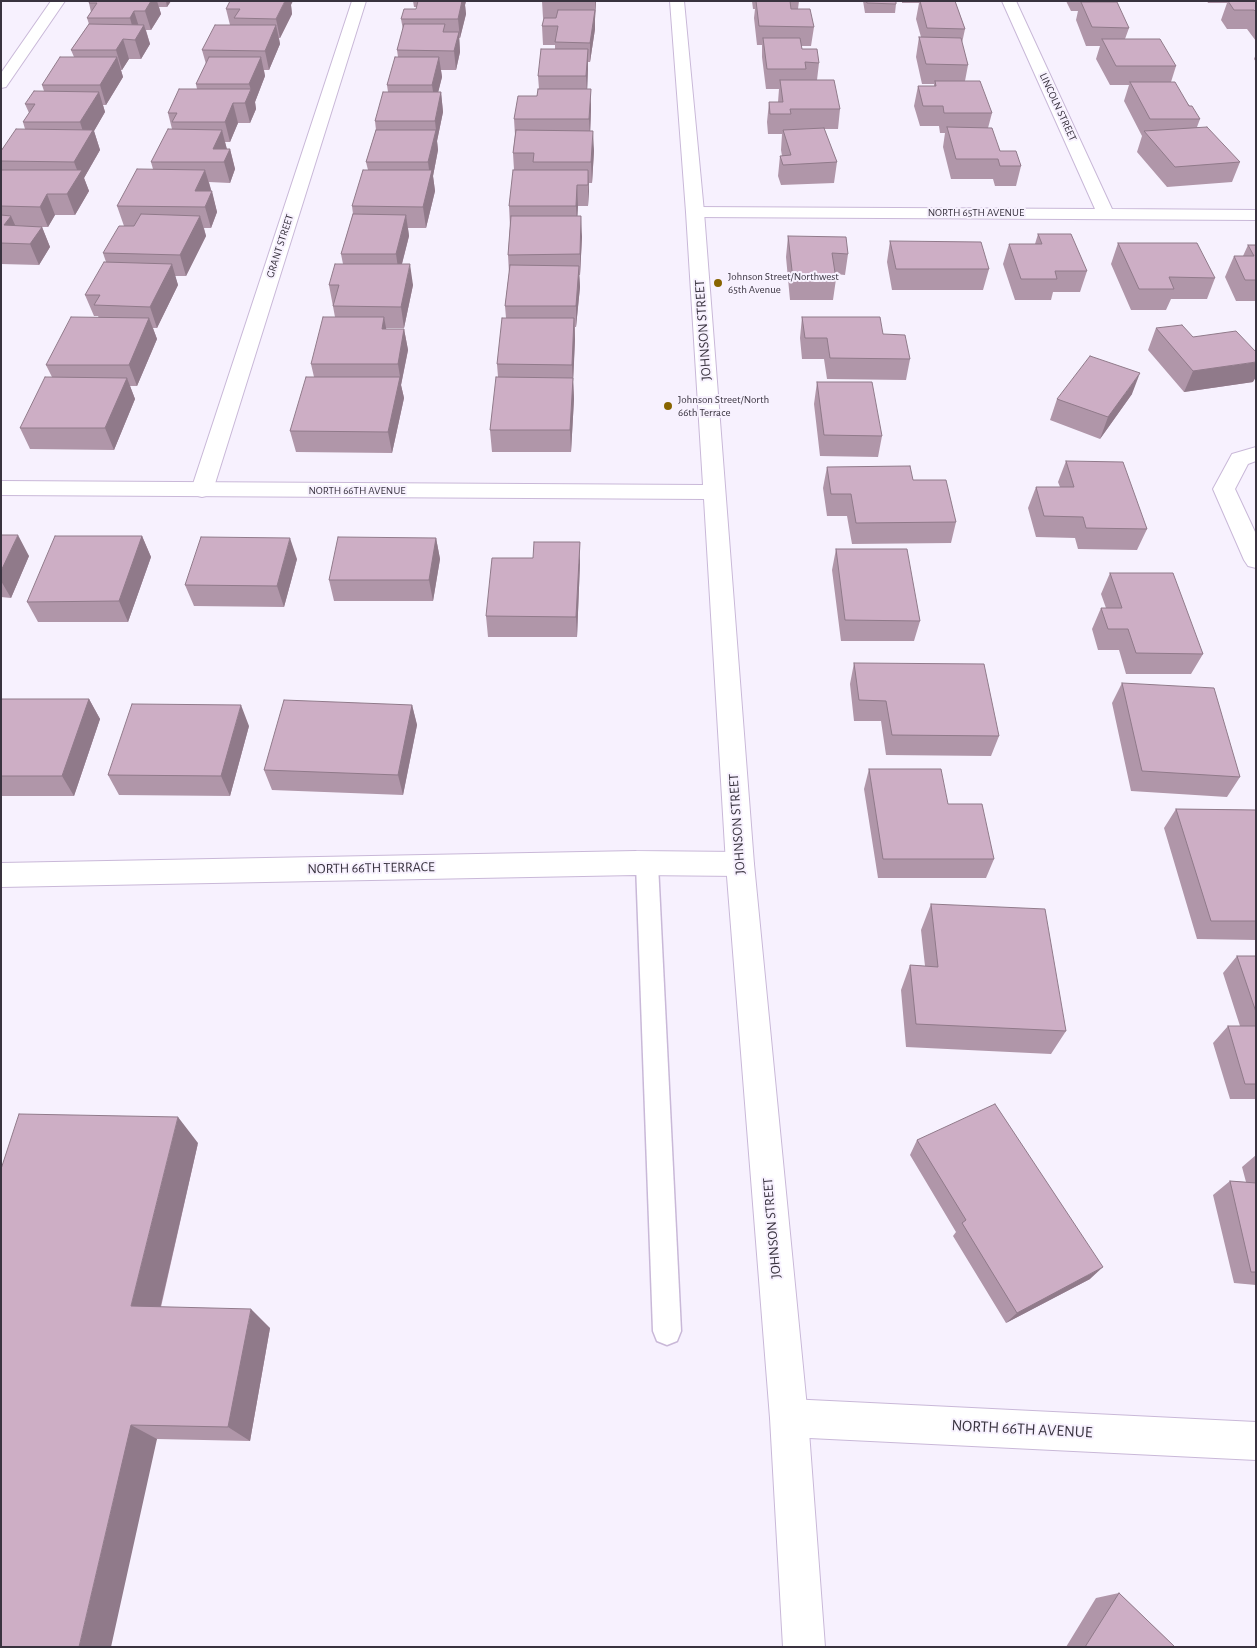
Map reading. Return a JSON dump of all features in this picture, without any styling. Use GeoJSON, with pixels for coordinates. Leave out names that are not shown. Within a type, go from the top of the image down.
{"type":"FeatureCollection","features":[{"type":"Feature","properties":{"kind":"street"},"geometry":{"type":"LineString","coordinates":[[1,84],[58,1]]}},
{"type":"Feature","properties":{"kind":"street","name":"GRANT STREET"},"geometry":{"type":"LineString","coordinates":[[202,490],[358,1]]}},
{"type":"Feature","properties":{"kind":"street","name":"JOHNSON STREET"},"geometry":{"type":"LineString","coordinates":[[677,1],[696,212],[713,492],[740,864],[789,1418],[804,1647]]}},
{"type":"Feature","properties":{"kind":"street","name":"LINCOLN STREET"},"geometry":{"type":"LineString","coordinates":[[1009,1],[1106,214]]}},
{"type":"Feature","properties":{"kind":"street","name":"NORTH 65TH AVENUE"},"geometry":{"type":"LineString","coordinates":[[696,212],[1256,215]]}},
{"type":"Feature","properties":{"kind":"street"},"geometry":{"type":"LineString","coordinates":[[1248,456],[1224,490],[1256,560]]}},
{"type":"Feature","properties":{"kind":"street","name":"NORTH 66TH AVENUE"},"geometry":{"type":"LineString","coordinates":[[1,488],[713,492]]}},
{"type":"Feature","properties":{"kind":"street","name":"NORTH 66TH TERRACE"},"geometry":{"type":"LineString","coordinates":[[1,875],[740,864]]}},
{"type":"Feature","properties":{"kind":"street","name":"NORTH 66TH AVENUE"},"geometry":{"type":"LineString","coordinates":[[789,1418],[1256,1440]]}},
{"type":"Feature","properties":{"kind":"lane"},"geometry":{"type":"LineString","coordinates":[[647,864],[666,1331]]}},
{"type":"Feature","properties":{"kind":"building"},"geometry":{"type":"Polygon","coordinates":[[[90,1],[151,1],[145,11],[134,11],[130,18],[87,18],[97,3],[89,3],[90,1]]]}},
{"type":"Feature","properties":{"kind":"building"},"geometry":{"type":"Polygon","coordinates":[[[230,1],[285,1],[276,19],[234,18],[240,9],[226,9],[230,1]]]}},
{"type":"Feature","properties":{"kind":"building"},"geometry":{"type":"Polygon","coordinates":[[[418,1],[462,1],[458,19],[401,19],[404,9],[416,9],[418,1]]]}},
{"type":"Feature","properties":{"kind":"building"},"geometry":{"type":"Polygon","coordinates":[[[756,1],[790,1],[791,9],[810,9],[814,27],[759,26],[756,1]]]}},
{"type":"Feature","properties":{"kind":"building"},"geometry":{"type":"Polygon","coordinates":[[[866,1],[896,1],[896,4],[867,3],[866,1]]]}},
{"type":"Feature","properties":{"kind":"building"},"geometry":{"type":"Polygon","coordinates":[[[920,1],[955,1],[965,29],[927,28],[920,1]]]}},
{"type":"Feature","properties":{"kind":"building"},"geometry":{"type":"Polygon","coordinates":[[[1228,1],[1256,1],[1256,12],[1254,10],[1234,10],[1228,1]]]}},
{"type":"Feature","properties":{"kind":"building"},"geometry":{"type":"Polygon","coordinates":[[[1081,2],[1117,2],[1129,28],[1092,27],[1081,2]]]}},
{"type":"Feature","properties":{"kind":"building"},"geometry":{"type":"Polygon","coordinates":[[[558,10],[595,10],[590,43],[555,42],[558,26],[542,26],[544,18],[556,18],[558,10]]]}},
{"type":"Feature","properties":{"kind":"building"},"geometry":{"type":"Polygon","coordinates":[[[89,24],[144,25],[135,40],[123,39],[116,50],[71,50],[89,24]]]}},
{"type":"Feature","properties":{"kind":"building"},"geometry":{"type":"Polygon","coordinates":[[[404,24],[445,24],[443,32],[459,32],[454,51],[397,50],[404,24]]]}},
{"type":"Feature","properties":{"kind":"building"},"geometry":{"type":"Polygon","coordinates":[[[215,25],[276,25],[265,51],[202,50],[215,25]]]}},
{"type":"Feature","properties":{"kind":"building"},"geometry":{"type":"Polygon","coordinates":[[[919,37],[961,38],[968,65],[926,64],[919,37]]]}},
{"type":"Feature","properties":{"kind":"building"},"geometry":{"type":"Polygon","coordinates":[[[763,38],[800,38],[802,49],[817,49],[819,63],[805,62],[806,69],[767,69],[763,38]]]}},
{"type":"Feature","properties":{"kind":"building"},"geometry":{"type":"Polygon","coordinates":[[[1102,39],[1160,39],[1176,66],[1116,66],[1102,39]]]}},
{"type":"Feature","properties":{"kind":"building"},"geometry":{"type":"Polygon","coordinates":[[[541,49],[588,49],[586,76],[538,76],[541,49]]]}},
{"type":"Feature","properties":{"kind":"building"},"geometry":{"type":"Polygon","coordinates":[[[60,57],[117,57],[100,85],[42,85],[60,57]]]}},
{"type":"Feature","properties":{"kind":"building"},"geometry":{"type":"Polygon","coordinates":[[[209,57],[261,57],[249,84],[196,84],[209,57]]]}},
{"type":"Feature","properties":{"kind":"building"},"geometry":{"type":"Polygon","coordinates":[[[395,57],[439,57],[432,85],[387,85],[395,57]]]}},
{"type":"Feature","properties":{"kind":"building"},"geometry":{"type":"Polygon","coordinates":[[[780,80],[834,80],[840,109],[790,109],[791,114],[770,114],[769,102],[783,102],[780,80]]]}},
{"type":"Feature","properties":{"kind":"building"},"geometry":{"type":"Polygon","coordinates":[[[935,81],[980,81],[992,113],[944,113],[943,106],[923,106],[918,86],[936,86],[935,81]]]}},
{"type":"Feature","properties":{"kind":"building"},"geometry":{"type":"Polygon","coordinates":[[[1130,82],[1175,82],[1189,106],[1192,106],[1200,119],[1150,119],[1130,82]]]}},
{"type":"Feature","properties":{"kind":"building"},"geometry":{"type":"Polygon","coordinates":[[[179,89],[251,89],[245,103],[233,103],[225,122],[172,122],[177,113],[168,113],[179,89]]]}},
{"type":"Feature","properties":{"kind":"building"},"geometry":{"type":"Polygon","coordinates":[[[538,89],[591,89],[589,119],[514,119],[518,96],[537,96],[538,89]]]}},
{"type":"Feature","properties":{"kind":"building"},"geometry":{"type":"Polygon","coordinates":[[[34,91],[99,92],[80,122],[23,122],[35,104],[25,104],[34,91]]]}},
{"type":"Feature","properties":{"kind":"building"},"geometry":{"type":"Polygon","coordinates":[[[383,92],[441,92],[435,121],[375,121],[383,92]]]}},
{"type":"Feature","properties":{"kind":"building"},"geometry":{"type":"Polygon","coordinates":[[[947,127],[992,128],[1000,151],[1016,151],[1021,166],[1000,166],[998,159],[956,159],[947,127]]]}},
{"type":"Feature","properties":{"kind":"building"},"geometry":{"type":"Polygon","coordinates":[[[1207,127],[1240,162],[1175,167],[1144,131],[1207,127]]]}},
{"type":"Feature","properties":{"kind":"building"},"geometry":{"type":"Polygon","coordinates":[[[824,128],[837,162],[783,165],[780,156],[791,155],[783,130],[824,128]]]}},
{"type":"Feature","properties":{"kind":"building"},"geometry":{"type":"Polygon","coordinates":[[[16,129],[93,130],[74,162],[1,161],[1,151],[16,129]]]}},
{"type":"Feature","properties":{"kind":"building"},"geometry":{"type":"Polygon","coordinates":[[[168,129],[222,130],[213,149],[230,149],[224,162],[151,162],[168,129]]]}},
{"type":"Feature","properties":{"kind":"building"},"geometry":{"type":"Polygon","coordinates":[[[376,130],[436,130],[428,162],[366,162],[376,130]]]}},
{"type":"Feature","properties":{"kind":"building"},"geometry":{"type":"Polygon","coordinates":[[[516,130],[593,131],[591,162],[533,162],[534,153],[513,153],[516,130]]]}},
{"type":"Feature","properties":{"kind":"building"},"geometry":{"type":"Polygon","coordinates":[[[137,169],[205,170],[195,191],[212,191],[205,207],[117,206],[137,169]]]}},
{"type":"Feature","properties":{"kind":"building"},"geometry":{"type":"Polygon","coordinates":[[[1,170],[82,170],[67,194],[47,194],[40,207],[1,206],[1,170]]]}},
{"type":"Feature","properties":{"kind":"building"},"geometry":{"type":"Polygon","coordinates":[[[363,170],[432,170],[423,207],[352,206],[363,170]]]}},
{"type":"Feature","properties":{"kind":"building"},"geometry":{"type":"Polygon","coordinates":[[[513,170],[588,170],[588,185],[577,185],[576,206],[509,206],[513,170]]]}},
{"type":"Feature","properties":{"kind":"building"},"geometry":{"type":"Polygon","coordinates":[[[141,214],[200,216],[180,255],[103,253],[119,226],[134,226],[141,214]]]}},
{"type":"Feature","properties":{"kind":"building"},"geometry":{"type":"Polygon","coordinates":[[[353,214],[406,215],[396,254],[341,254],[353,214]]]}},
{"type":"Feature","properties":{"kind":"building"},"geometry":{"type":"Polygon","coordinates":[[[1,215],[11,216],[4,225],[42,227],[30,244],[1,243],[1,215]]]}},
{"type":"Feature","properties":{"kind":"building"},"geometry":{"type":"Polygon","coordinates":[[[511,216],[581,216],[580,254],[508,255],[511,216]]]}},
{"type":"Feature","properties":{"kind":"building"},"geometry":{"type":"Polygon","coordinates":[[[1038,234],[1071,234],[1087,271],[1055,271],[1057,279],[1021,279],[1009,244],[1042,244],[1038,234]]]}},
{"type":"Feature","properties":{"kind":"building"},"geometry":{"type":"Polygon","coordinates":[[[788,236],[846,237],[848,254],[832,253],[836,279],[793,279],[788,236]]]}},
{"type":"Feature","properties":{"kind":"building"},"geometry":{"type":"Polygon","coordinates":[[[890,241],[981,242],[989,269],[896,269],[890,241]]]}},
{"type":"Feature","properties":{"kind":"building"},"geometry":{"type":"Polygon","coordinates":[[[1118,243],[1197,243],[1215,278],[1169,277],[1174,289],[1139,289],[1118,243]]]}},
{"type":"Feature","properties":{"kind":"building"},"geometry":{"type":"Polygon","coordinates":[[[1248,245],[1256,245],[1256,280],[1245,280],[1234,256],[1254,256],[1248,245]]]}},
{"type":"Feature","properties":{"kind":"building"},"geometry":{"type":"Polygon","coordinates":[[[104,262],[172,264],[150,307],[94,305],[100,295],[85,295],[104,262]]]}},
{"type":"Feature","properties":{"kind":"building"},"geometry":{"type":"Polygon","coordinates":[[[335,264],[410,264],[401,307],[333,306],[339,285],[329,285],[335,264]]]}},
{"type":"Feature","properties":{"kind":"building"},"geometry":{"type":"Polygon","coordinates":[[[510,265],[579,266],[576,306],[505,306],[510,265]]]}},
{"type":"Feature","properties":{"kind":"building"},"geometry":{"type":"Polygon","coordinates":[[[71,317],[149,318],[129,365],[46,365],[71,317]]]}},
{"type":"Feature","properties":{"kind":"building"},"geometry":{"type":"Polygon","coordinates":[[[323,317],[384,317],[382,329],[404,329],[398,364],[311,364],[323,317]]]}},
{"type":"Feature","properties":{"kind":"building"},"geometry":{"type":"Polygon","coordinates":[[[802,317],[880,317],[883,334],[905,335],[910,359],[830,358],[827,338],[805,338],[802,317]]]}},
{"type":"Feature","properties":{"kind":"building"},"geometry":{"type":"Polygon","coordinates":[[[502,318],[574,318],[572,365],[497,364],[502,318]]]}},
{"type":"Feature","properties":{"kind":"building"},"geometry":{"type":"Polygon","coordinates":[[[1182,325],[1193,337],[1236,331],[1256,352],[1256,362],[1193,371],[1156,328],[1182,325]]]}},
{"type":"Feature","properties":{"kind":"building"},"geometry":{"type":"Polygon","coordinates":[[[1090,356],[1140,373],[1108,417],[1057,399],[1090,356]]]}},
{"type":"Feature","properties":{"kind":"building"},"geometry":{"type":"Polygon","coordinates":[[[45,377],[127,378],[105,428],[20,428],[45,377]]]}},
{"type":"Feature","properties":{"kind":"building"},"geometry":{"type":"Polygon","coordinates":[[[306,377],[400,377],[388,432],[290,431],[306,377]]]}},
{"type":"Feature","properties":{"kind":"building"},"geometry":{"type":"Polygon","coordinates":[[[496,377],[573,378],[570,430],[490,430],[496,377]]]}},
{"type":"Feature","properties":{"kind":"building"},"geometry":{"type":"Polygon","coordinates":[[[817,382],[872,382],[882,436],[824,435],[817,382]]]}},
{"type":"Feature","properties":{"kind":"building"},"geometry":{"type":"Polygon","coordinates":[[[1066,461],[1123,462],[1147,529],[1086,528],[1083,517],[1044,516],[1036,487],[1074,487],[1066,461]]]}},
{"type":"Feature","properties":{"kind":"building"},"geometry":{"type":"Polygon","coordinates":[[[910,466],[913,480],[946,480],[956,522],[856,523],[851,494],[831,494],[827,467],[910,466]]]}},
{"type":"Feature","properties":{"kind":"building"},"geometry":{"type":"Polygon","coordinates":[[[1,535],[18,535],[1,571],[1,535]]]}},
{"type":"Feature","properties":{"kind":"building"},"geometry":{"type":"Polygon","coordinates":[[[55,536],[142,536],[119,601],[27,602],[55,536]]]}},
{"type":"Feature","properties":{"kind":"building"},"geometry":{"type":"Polygon","coordinates":[[[201,537],[290,538],[277,586],[185,585],[201,537]]]}},
{"type":"Feature","properties":{"kind":"building"},"geometry":{"type":"Polygon","coordinates":[[[338,537],[436,538],[429,580],[329,580],[338,537]]]}},
{"type":"Feature","properties":{"kind":"building"},"geometry":{"type":"Polygon","coordinates":[[[534,542],[580,542],[576,617],[486,616],[492,558],[533,558],[534,542]]]}},
{"type":"Feature","properties":{"kind":"building"},"geometry":{"type":"Polygon","coordinates":[[[836,549],[907,549],[920,621],[845,620],[836,549]]]}},
{"type":"Feature","properties":{"kind":"building"},"geometry":{"type":"Polygon","coordinates":[[[1110,573],[1173,573],[1203,654],[1136,653],[1128,629],[1108,629],[1101,608],[1122,608],[1110,573]]]}},
{"type":"Feature","properties":{"kind":"building"},"geometry":{"type":"Polygon","coordinates":[[[854,663],[984,664],[999,736],[892,735],[886,701],[859,700],[854,663]]]}},
{"type":"Feature","properties":{"kind":"building"},"geometry":{"type":"Polygon","coordinates":[[[1122,683],[1214,688],[1240,777],[1142,771],[1122,683]]]}},
{"type":"Feature","properties":{"kind":"building"},"geometry":{"type":"Polygon","coordinates":[[[1,699],[89,699],[62,776],[1,776],[1,699]]]}},
{"type":"Feature","properties":{"kind":"building"},"geometry":{"type":"Polygon","coordinates":[[[284,700],[412,705],[398,775],[264,770],[284,700]]]}},
{"type":"Feature","properties":{"kind":"building"},"geometry":{"type":"Polygon","coordinates":[[[132,704],[241,705],[221,776],[108,775],[132,704]]]}},
{"type":"Feature","properties":{"kind":"building"},"geometry":{"type":"Polygon","coordinates":[[[869,769],[941,769],[948,804],[982,804],[994,859],[883,859],[869,769]]]}},
{"type":"Feature","properties":{"kind":"building"},"geometry":{"type":"Polygon","coordinates":[[[1176,809],[1256,810],[1256,921],[1211,921],[1176,809]]]}},
{"type":"Feature","properties":{"kind":"building"},"geometry":{"type":"Polygon","coordinates":[[[931,904],[1045,909],[1066,1031],[916,1024],[910,965],[938,967],[931,904]]]}},
{"type":"Feature","properties":{"kind":"building"},"geometry":{"type":"Polygon","coordinates":[[[1237,956],[1256,956],[1256,1012],[1237,956]]]}},
{"type":"Feature","properties":{"kind":"building"},"geometry":{"type":"Polygon","coordinates":[[[1228,1026],[1256,1026],[1256,1084],[1245,1084],[1228,1026]]]}},
{"type":"Feature","properties":{"kind":"building"},"geometry":{"type":"Polygon","coordinates":[[[995,1104],[1103,1267],[1017,1313],[962,1223],[966,1220],[917,1140],[995,1104]]]}},
{"type":"Feature","properties":{"kind":"building"},"geometry":{"type":"Polygon","coordinates":[[[19,1114],[178,1117],[131,1306],[251,1309],[228,1427],[131,1425],[79,1647],[1,1647],[1,1169],[19,1114]]]}},
{"type":"Feature","properties":{"kind":"building"},"geometry":{"type":"Polygon","coordinates":[[[1230,1181],[1256,1183],[1256,1272],[1251,1272],[1230,1181]]]}},
{"type":"Feature","properties":{"kind":"building"},"geometry":{"type":"Polygon","coordinates":[[[1119,1593],[1175,1647],[1085,1647],[1119,1593]]]}},
{"type":"Feature","properties":{"kind":"place","name":"Johnson Street/Northwest 65th Avenue"},"geometry":{"type":"Point","coordinates":[718,283]}},
{"type":"Feature","properties":{"kind":"place","name":"Johnson Street/North 66th Terrace"},"geometry":{"type":"Point","coordinates":[668,406]}}]}
